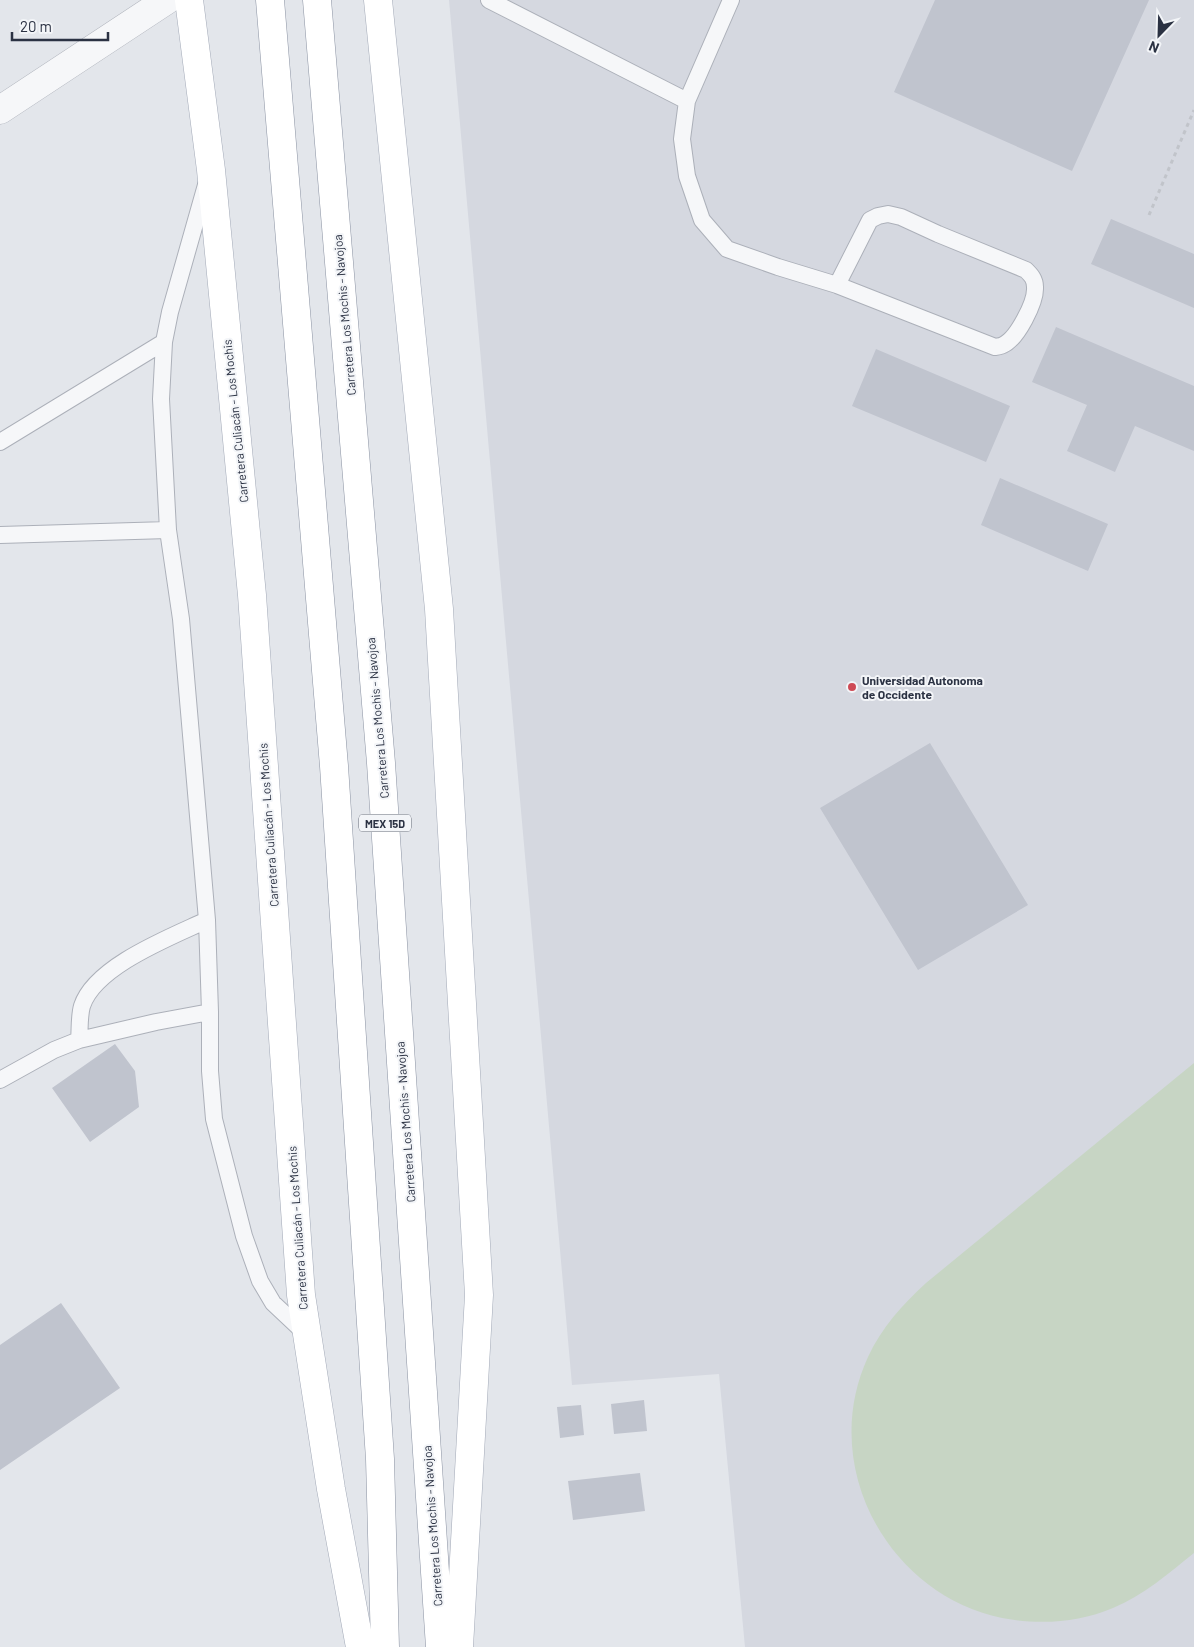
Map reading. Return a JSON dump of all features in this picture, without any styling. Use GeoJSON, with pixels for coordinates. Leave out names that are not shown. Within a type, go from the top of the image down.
{"type":"FeatureCollection","features":[{"type":"Feature","properties":{"kind":"main road","name":"Carretera Culiacán - Los Mochis"},"geometry":{"type":"LineString","coordinates":[[189,0],[211,170],[252,595],[301,1295],[331,1488],[360,1647]]}},
{"type":"Feature","properties":{"kind":"main road"},"geometry":{"type":"LineString","coordinates":[[270,0],[334,766],[380,1459],[385,1647]]}},
{"type":"Feature","properties":{"kind":"main road","name":"Carretera Los Mochis - Navojoa"},"geometry":{"type":"LineString","coordinates":[[317,0],[382,772],[440,1647]]}},
{"type":"Feature","properties":{"kind":"main road"},"geometry":{"type":"LineString","coordinates":[[378,0],[440,609],[479,1295],[458,1647]]}},
{"type":"Feature","properties":{"kind":"street"},"geometry":{"type":"LineString","coordinates":[[0,110],[167,0]]}},
{"type":"Feature","properties":{"kind":"lane"},"geometry":{"type":"LineString","coordinates":[[489,0],[687,101]]}},
{"type":"Feature","properties":{"kind":"lane"},"geometry":{"type":"LineString","coordinates":[[731,0],[687,101],[682,139],[687,176],[702,220],[727,249],[778,268],[837,285],[995,347],[1003,346],[1017,332],[1027,315],[1034,298],[1036,286],[1033,278],[1026,270],[901,217],[888,214],[870,220],[837,285]]}},
{"type":"Feature","properties":{"kind":"lane"},"geometry":{"type":"LineString","coordinates":[[211,170],[170,312],[164,342],[161,399],[168,530],[181,619],[207,920],[210,1072],[214,1119],[244,1236],[260,1281],[273,1304],[307,1336]]}},
{"type":"Feature","properties":{"kind":"lane"},"geometry":{"type":"LineString","coordinates":[[0,442],[164,342]]}},
{"type":"Feature","properties":{"kind":"lane"},"geometry":{"type":"LineString","coordinates":[[0,535],[168,530]]}},
{"type":"Feature","properties":{"kind":"lane"},"geometry":{"type":"LineString","coordinates":[[80,1040],[82,1006],[92,986],[114,968],[152,946],[207,920]]}},
{"type":"Feature","properties":{"kind":"lane"},"geometry":{"type":"LineString","coordinates":[[1,1078],[54,1050],[80,1040],[156,1022],[210,1012]]}},
{"type":"Feature","properties":{"kind":"path"},"geometry":{"type":"LineString","coordinates":[[1149,215],[1194,110]]}},
{"type":"Feature","properties":{"kind":"shaded area","name":"Universidad Autonoma de Occidente"},"geometry":{"type":"Polygon","coordinates":[[[449,0],[1194,0],[1194,1647],[745,1647],[719,1374],[572,1385],[449,0]]]}},
{"type":"Feature","properties":{"kind":"green space"},"geometry":{"type":"Polygon","coordinates":[[[1194,1063],[1194,1553],[1135,1597],[1113,1608],[1086,1617],[1072,1620],[1030,1622],[1002,1618],[961,1604],[926,1582],[896,1553],[873,1519],[858,1481],[852,1440],[855,1398],[868,1357],[893,1317],[926,1283],[1194,1063]]]}},
{"type":"Feature","properties":{"kind":"building"},"geometry":{"type":"Polygon","coordinates":[[[935,0],[1149,0],[1072,171],[894,92],[935,0]]]}},
{"type":"Feature","properties":{"kind":"building"},"geometry":{"type":"Polygon","coordinates":[[[1111,219],[1194,254],[1194,308],[1091,264],[1111,219]]]}},
{"type":"Feature","properties":{"kind":"building"},"geometry":{"type":"Polygon","coordinates":[[[1056,327],[1194,386],[1194,451],[1135,426],[1115,472],[1067,451],[1087,405],[1032,382],[1056,327]]]}},
{"type":"Feature","properties":{"kind":"building"},"geometry":{"type":"Polygon","coordinates":[[[876,349],[1010,406],[986,462],[852,406],[876,349]]]}},
{"type":"Feature","properties":{"kind":"building"},"geometry":{"type":"Polygon","coordinates":[[[1000,478],[1108,524],[1088,571],[981,525],[1000,478]]]}},
{"type":"Feature","properties":{"kind":"building"},"geometry":{"type":"Polygon","coordinates":[[[930,743],[1028,905],[918,970],[820,808],[930,743]]]}},
{"type":"Feature","properties":{"kind":"building"},"geometry":{"type":"Polygon","coordinates":[[[115,1044],[135,1071],[139,1107],[90,1142],[52,1088],[115,1044]]]}},
{"type":"Feature","properties":{"kind":"building"},"geometry":{"type":"Polygon","coordinates":[[[61,1303],[120,1388],[0,1470],[0,1345],[61,1303]]]}},
{"type":"Feature","properties":{"kind":"building"},"geometry":{"type":"Polygon","coordinates":[[[644,1400],[647,1431],[614,1434],[611,1404],[644,1400]]]}},
{"type":"Feature","properties":{"kind":"building"},"geometry":{"type":"Polygon","coordinates":[[[581,1405],[584,1435],[560,1438],[557,1407],[581,1405]]]}},
{"type":"Feature","properties":{"kind":"building"},"geometry":{"type":"Polygon","coordinates":[[[640,1473],[645,1511],[573,1520],[568,1481],[640,1473]]]}},
{"type":"Feature","properties":{"kind":"place","name":"Universidad Autonoma de Occidente"},"geometry":{"type":"Point","coordinates":[852,687]}}]}
